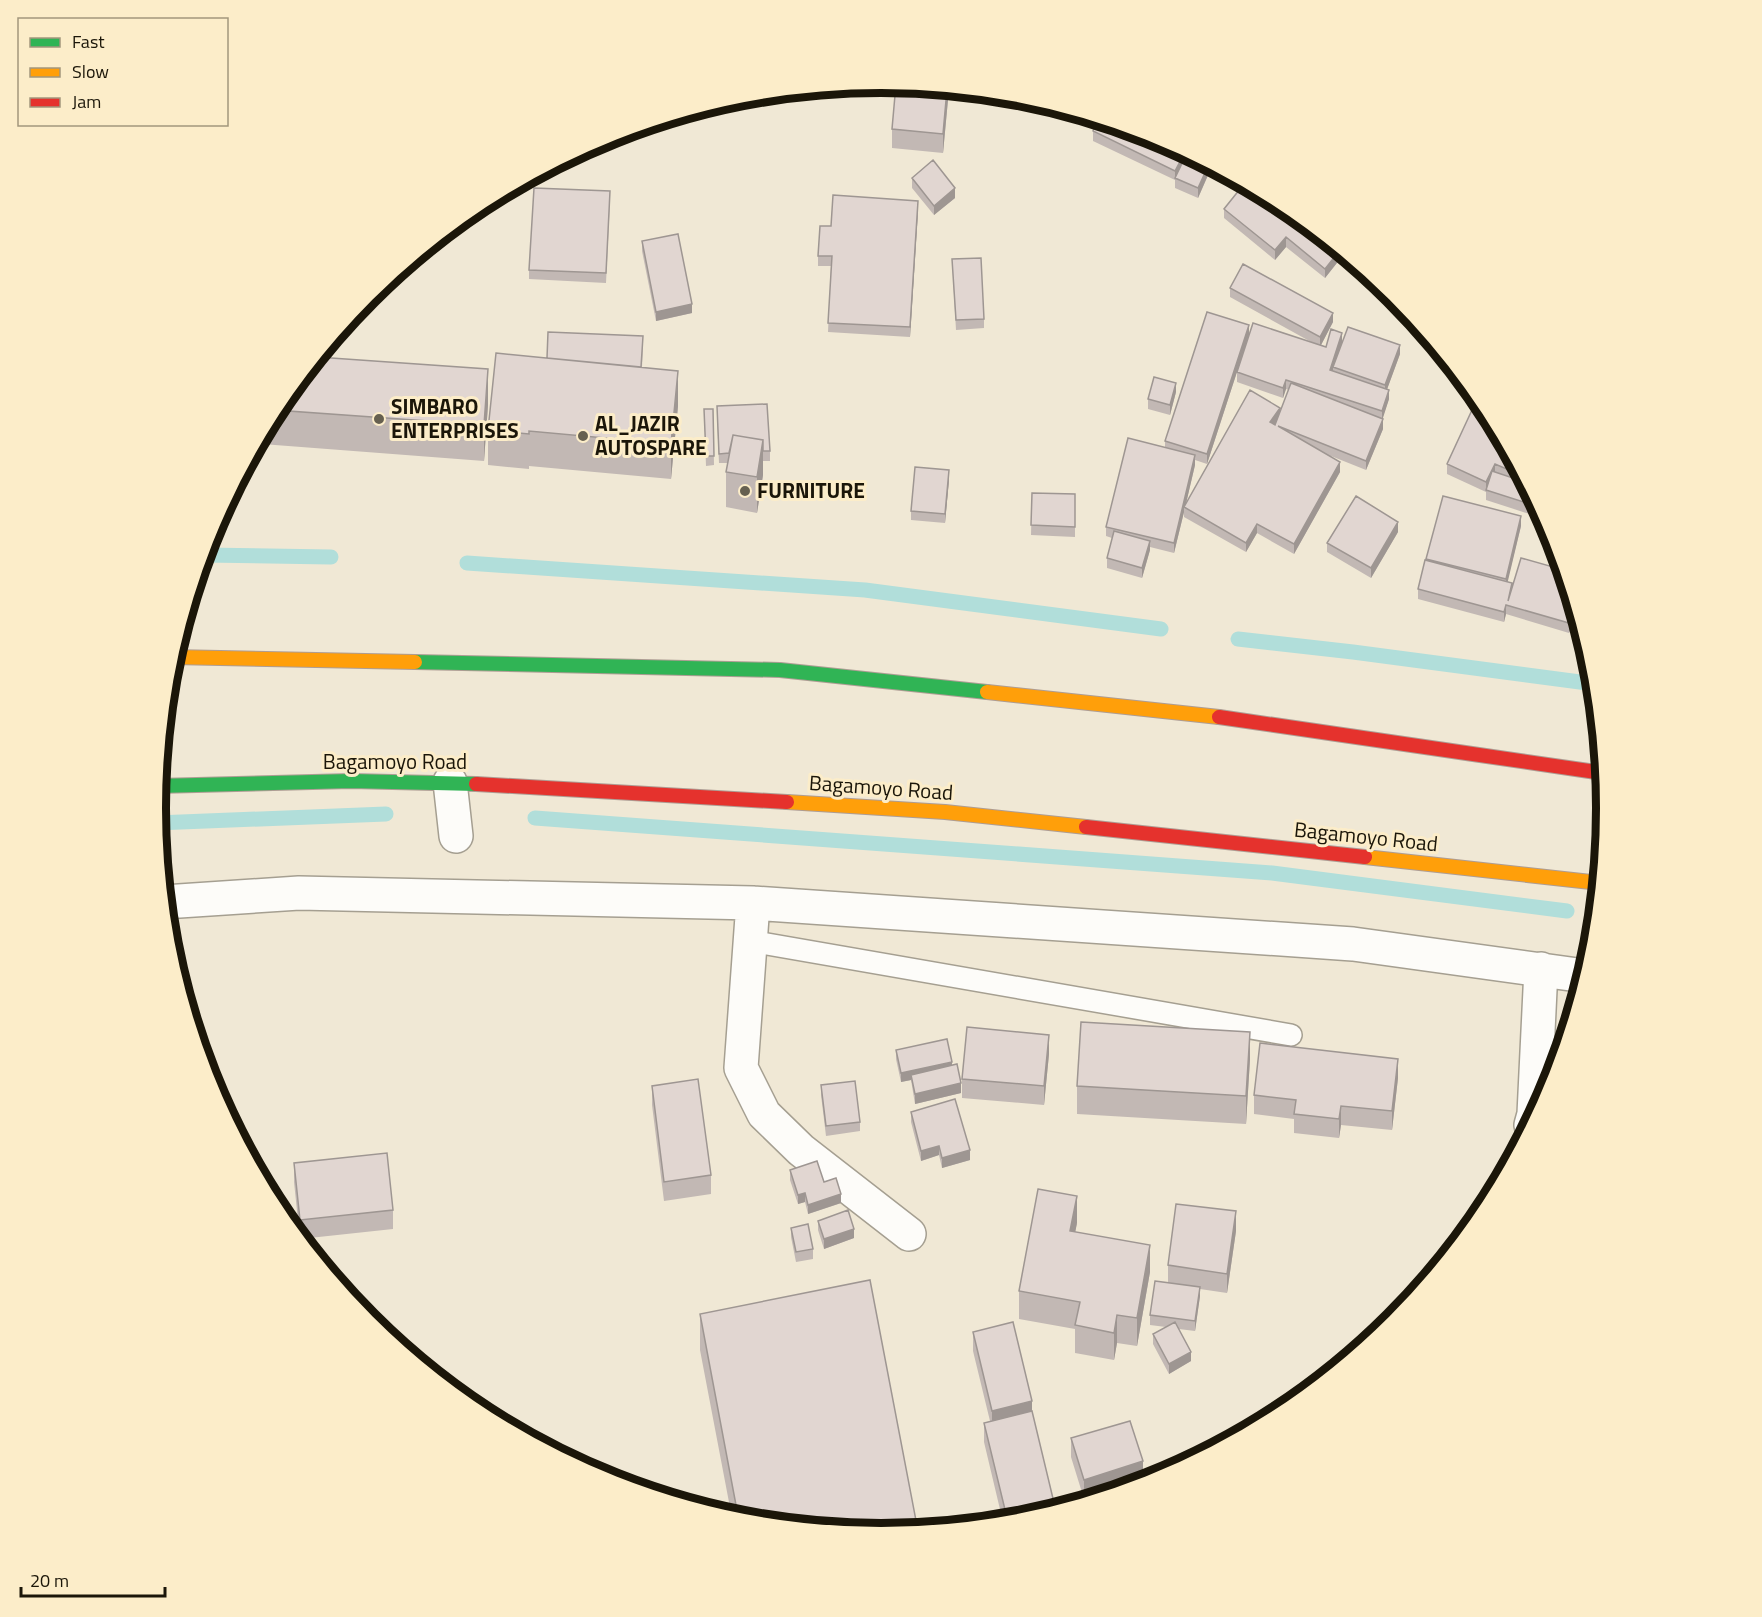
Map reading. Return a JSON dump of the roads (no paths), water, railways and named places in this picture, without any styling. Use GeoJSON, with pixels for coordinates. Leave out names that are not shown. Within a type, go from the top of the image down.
{"type":"FeatureCollection","features":[{"type":"Feature","properties":{"kind":"highway"},"geometry":{"type":"LineString","coordinates":[[182,657],[780,670],[1189,712],[1595,771]]}},
{"type":"Feature","properties":{"kind":"highway","name":"Bagamoyo Road"},"geometry":{"type":"LineString","coordinates":[[166,786],[351,781],[450,782],[945,812],[1592,882]]}},
{"type":"Feature","properties":{"kind":"street"},"geometry":{"type":"LineString","coordinates":[[450,782],[456,836]]}},
{"type":"Feature","properties":{"kind":"street"},"geometry":{"type":"LineString","coordinates":[[172,901],[299,893],[753,903],[1353,944],[1577,975]]}},
{"type":"Feature","properties":{"kind":"street"},"geometry":{"type":"LineString","coordinates":[[753,903],[741,1068],[764,1114],[801,1150],[909,1234]]}},
{"type":"Feature","properties":{"kind":"street"},"geometry":{"type":"LineString","coordinates":[[1535,1098],[1541,969]]}},
{"type":"Feature","properties":{"kind":"lane"},"geometry":{"type":"LineString","coordinates":[[750,941],[1291,1035]]}},
{"type":"Feature","properties":{"kind":"waterway"},"geometry":{"type":"LineString","coordinates":[[212,555],[331,557]]}},
{"type":"Feature","properties":{"kind":"waterway"},"geometry":{"type":"LineString","coordinates":[[467,563],[865,590],[1161,629]]}},
{"type":"Feature","properties":{"kind":"waterway"},"geometry":{"type":"LineString","coordinates":[[1238,639],[1585,683]]}},
{"type":"Feature","properties":{"kind":"waterway"},"geometry":{"type":"LineString","coordinates":[[166,823],[386,814]]}},
{"type":"Feature","properties":{"kind":"waterway"},"geometry":{"type":"LineString","coordinates":[[535,818],[1272,873],[1567,911]]}},
{"type":"Feature","properties":{"kind":"place","name":"SIMBARO ENTERPRISES"},"geometry":{"type":"Point","coordinates":[379,419]}},
{"type":"Feature","properties":{"kind":"place","name":"AL_JAZIR AUTOSPARE"},"geometry":{"type":"Point","coordinates":[583,436]}},
{"type":"Feature","properties":{"kind":"place","name":"FURNITURE"},"geometry":{"type":"Point","coordinates":[745,491]}}]}
